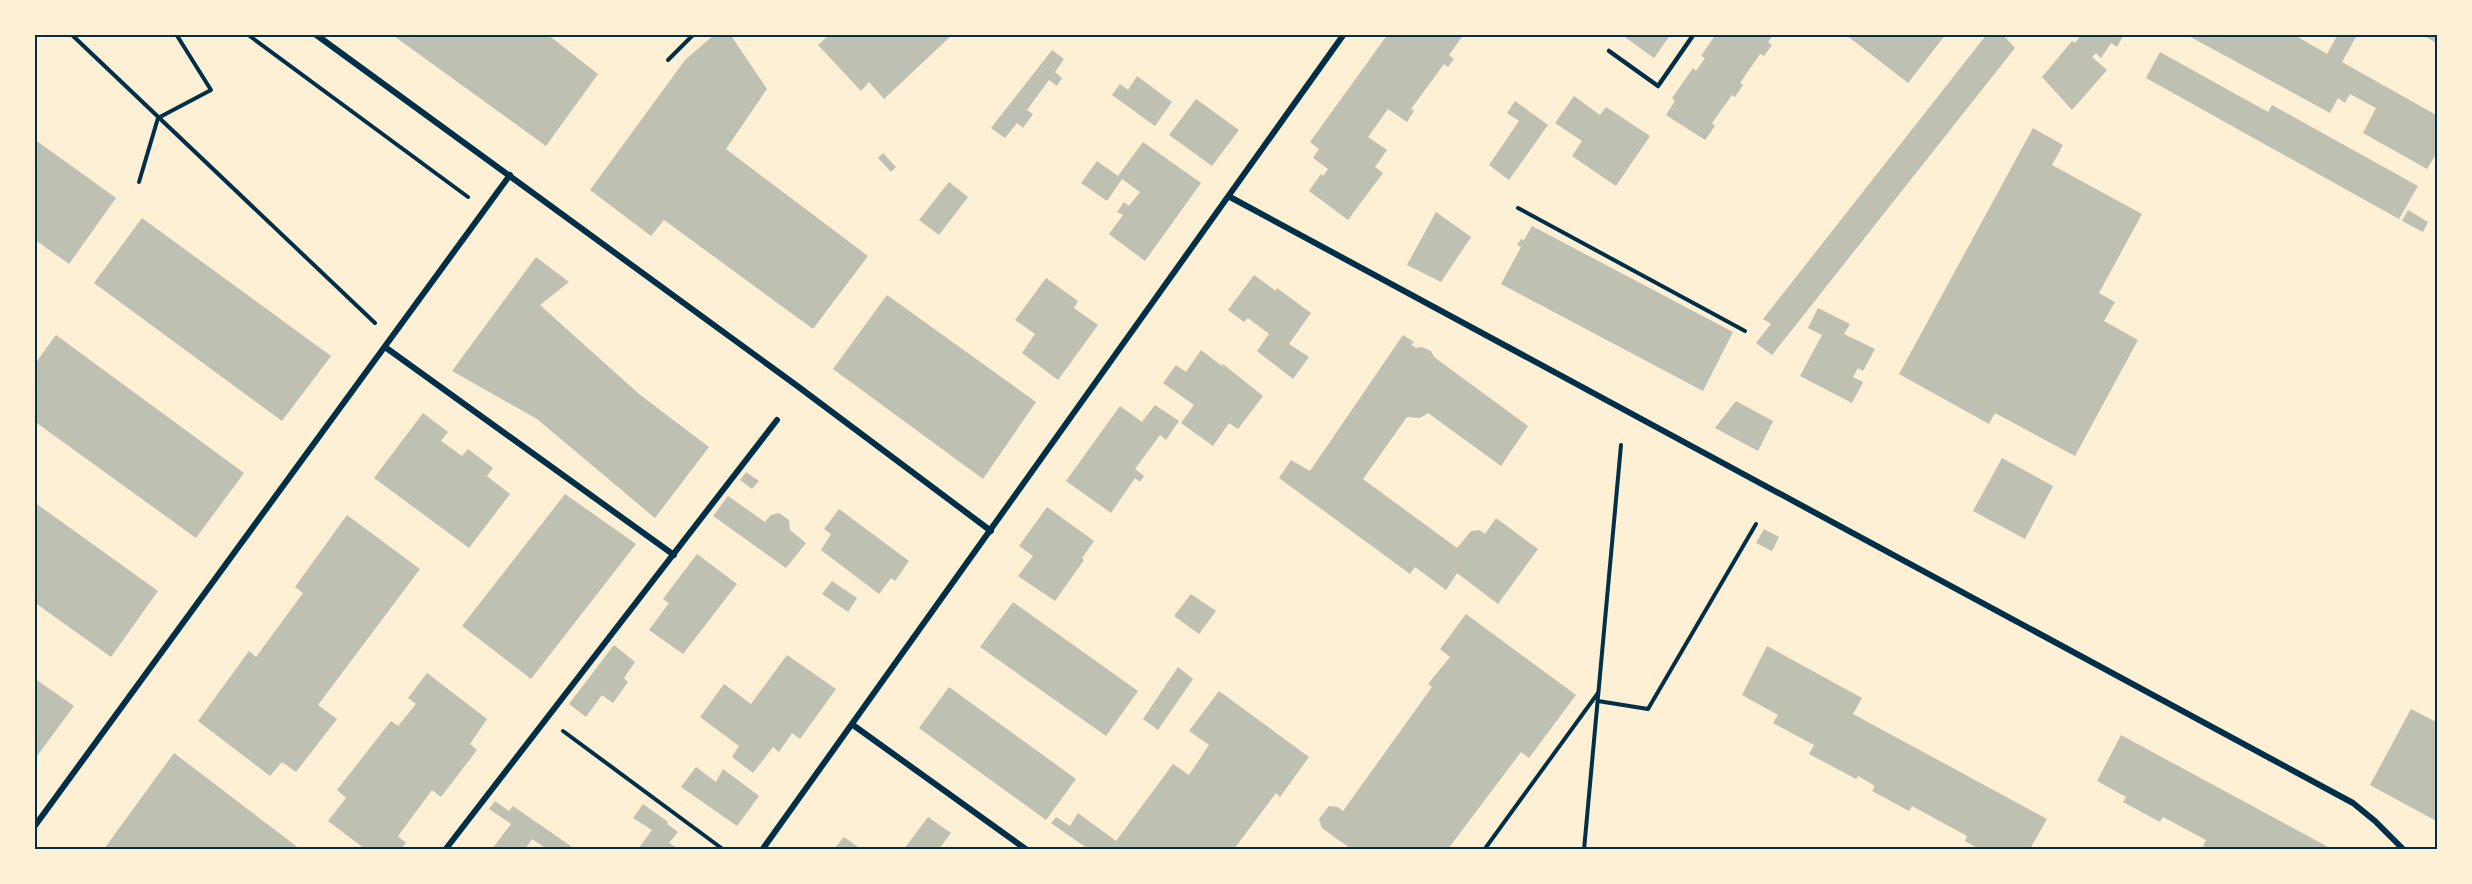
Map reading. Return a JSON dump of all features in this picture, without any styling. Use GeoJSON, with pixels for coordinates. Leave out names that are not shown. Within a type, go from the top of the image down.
{"type":"FeatureCollection","features":[{"type":"Feature","properties":{"kind":"street"},"geometry":{"type":"LineString","coordinates":[[315,34],[510,175],[991,531]]}},
{"type":"Feature","properties":{"kind":"street"},"geometry":{"type":"LineString","coordinates":[[762,849],[853,725],[1344,34]]}},
{"type":"Feature","properties":{"kind":"street"},"geometry":{"type":"LineString","coordinates":[[34,827],[510,175]]}},
{"type":"Feature","properties":{"kind":"street"},"geometry":{"type":"LineString","coordinates":[[1230,197],[2353,803],[2404,849]]}},
{"type":"Feature","properties":{"kind":"street"},"geometry":{"type":"LineString","coordinates":[[385,347],[674,555]]}},
{"type":"Feature","properties":{"kind":"street"},"geometry":{"type":"LineString","coordinates":[[446,849],[777,420]]}},
{"type":"Feature","properties":{"kind":"street"},"geometry":{"type":"LineString","coordinates":[[853,725],[1027,849]]}},
{"type":"Feature","properties":{"kind":"lane"},"geometry":{"type":"LineString","coordinates":[[1610,51],[1658,86],[1694,34]]}},
{"type":"Feature","properties":{"kind":"path"},"geometry":{"type":"LineString","coordinates":[[71,34],[383,332]]}},
{"type":"Feature","properties":{"kind":"path"},"geometry":{"type":"LineString","coordinates":[[139,182],[158,118],[211,90],[176,34]]}},
{"type":"Feature","properties":{"kind":"path"},"geometry":{"type":"LineString","coordinates":[[247,34],[476,202]]}},
{"type":"Feature","properties":{"kind":"path"},"geometry":{"type":"LineString","coordinates":[[668,60],[694,34]]}},
{"type":"Feature","properties":{"kind":"path"},"geometry":{"type":"LineString","coordinates":[[1518,208],[1745,331]]}},
{"type":"Feature","properties":{"kind":"path"},"geometry":{"type":"LineString","coordinates":[[1584,849],[1621,446]]}},
{"type":"Feature","properties":{"kind":"path"},"geometry":{"type":"LineString","coordinates":[[1598,701],[1648,709],[1756,524]]}},
{"type":"Feature","properties":{"kind":"path"},"geometry":{"type":"LineString","coordinates":[[1484,849],[1598,692]]}},
{"type":"Feature","properties":{"kind":"path"},"geometry":{"type":"LineString","coordinates":[[547,719],[724,849]]}},
{"type":"Feature","properties":{"kind":"building"},"geometry":{"type":"Polygon","coordinates":[[[391,34],[547,34],[598,74],[546,146],[391,34]]]}},
{"type":"Feature","properties":{"kind":"building"},"geometry":{"type":"Polygon","coordinates":[[[715,34],[730,34],[767,89],[726,149],[868,256],[813,329],[664,220],[651,236],[590,190],[685,60],[715,34]]]}},
{"type":"Feature","properties":{"kind":"building"},"geometry":{"type":"Polygon","coordinates":[[[824,34],[953,34],[884,99],[869,82],[861,91],[818,45],[827,37],[824,34]]]}},
{"type":"Feature","properties":{"kind":"building"},"geometry":{"type":"Polygon","coordinates":[[[1388,34],[1464,34],[1449,55],[1454,59],[1448,67],[1444,64],[1411,109],[1414,111],[1407,122],[1388,109],[1368,137],[1387,150],[1375,167],[1383,173],[1348,220],[1309,191],[1321,174],[1323,176],[1328,169],[1313,158],[1319,149],[1310,142],[1388,34]]]}},
{"type":"Feature","properties":{"kind":"building"},"geometry":{"type":"Polygon","coordinates":[[[1629,34],[1671,34],[1654,58],[1626,38],[1629,34]]]}},
{"type":"Feature","properties":{"kind":"building"},"geometry":{"type":"Polygon","coordinates":[[[1716,34],[1774,34],[1768,42],[1772,45],[1764,56],[1760,54],[1740,83],[1743,85],[1735,97],[1732,95],[1712,123],[1715,126],[1705,140],[1666,115],[1675,101],[1672,98],[1693,68],[1696,71],[1705,58],[1701,56],[1716,34]]]}},
{"type":"Feature","properties":{"kind":"building"},"geometry":{"type":"Polygon","coordinates":[[[1845,34],[1946,34],[1908,83],[1845,34]]]}},
{"type":"Feature","properties":{"kind":"building"},"geometry":{"type":"Polygon","coordinates":[[[1987,34],[2002,34],[2015,48],[1772,355],[1756,343],[1771,324],[1763,319],[1987,34]]]}},
{"type":"Feature","properties":{"kind":"building"},"geometry":{"type":"Polygon","coordinates":[[[2082,34],[2124,34],[2117,47],[2111,43],[2101,58],[2096,53],[2092,57],[2107,70],[2072,110],[2042,77],[2072,41],[2075,43],[2082,34]]]}},
{"type":"Feature","properties":{"kind":"building"},"geometry":{"type":"Polygon","coordinates":[[[2185,34],[2293,34],[2327,54],[2338,34],[2356,34],[2342,62],[2438,116],[2438,151],[2427,169],[2363,133],[2376,108],[2350,94],[2345,103],[2338,98],[2330,113],[2185,34]]]}},
{"type":"Feature","properties":{"kind":"building"},"geometry":{"type":"Polygon","coordinates":[[[2421,34],[2438,34],[2438,44],[2421,34]]]}},
{"type":"Feature","properties":{"kind":"building"},"geometry":{"type":"Polygon","coordinates":[[[1052,50],[1064,59],[1055,72],[1062,78],[1057,86],[1049,80],[1027,110],[1033,114],[1023,128],[1017,123],[1005,138],[991,128],[1052,50]]]}},
{"type":"Feature","properties":{"kind":"building"},"geometry":{"type":"Polygon","coordinates":[[[2160,52],[2268,112],[2272,105],[2418,186],[2399,219],[2146,78],[2160,52]]]}},
{"type":"Feature","properties":{"kind":"building"},"geometry":{"type":"Polygon","coordinates":[[[1137,76],[1172,102],[1155,126],[1112,95],[1120,84],[1128,90],[1137,76]]]}},
{"type":"Feature","properties":{"kind":"building"},"geometry":{"type":"Polygon","coordinates":[[[1574,96],[1600,115],[1606,107],[1650,136],[1616,186],[1572,156],[1582,141],[1555,123],[1574,96]]]}},
{"type":"Feature","properties":{"kind":"building"},"geometry":{"type":"Polygon","coordinates":[[[1196,99],[1239,130],[1212,166],[1169,135],[1196,99]]]}},
{"type":"Feature","properties":{"kind":"building"},"geometry":{"type":"Polygon","coordinates":[[[1515,101],[1548,125],[1509,180],[1489,165],[1519,121],[1507,113],[1515,101]]]}},
{"type":"Feature","properties":{"kind":"building"},"geometry":{"type":"Polygon","coordinates":[[[2033,128],[2063,145],[2052,165],[2142,214],[2099,293],[2115,302],[2104,321],[2138,340],[2075,456],[1995,413],[1989,424],[1899,374],[2033,128]]]}},
{"type":"Feature","properties":{"kind":"building"},"geometry":{"type":"Polygon","coordinates":[[[34,139],[116,198],[69,264],[34,239],[34,139]]]}},
{"type":"Feature","properties":{"kind":"building"},"geometry":{"type":"Polygon","coordinates":[[[1143,142],[1201,183],[1145,261],[1109,234],[1123,215],[1117,212],[1124,202],[1129,206],[1140,192],[1122,179],[1107,201],[1081,183],[1097,161],[1118,176],[1143,142]]]}},
{"type":"Feature","properties":{"kind":"building"},"geometry":{"type":"Polygon","coordinates":[[[883,153],[896,167],[891,172],[878,158],[883,153]]]}},
{"type":"Feature","properties":{"kind":"building"},"geometry":{"type":"Polygon","coordinates":[[[949,182],[968,197],[939,235],[919,220],[949,182]]]}},
{"type":"Feature","properties":{"kind":"building"},"geometry":{"type":"Polygon","coordinates":[[[2408,210],[2428,222],[2423,232],[2402,221],[2408,210]]]}},
{"type":"Feature","properties":{"kind":"building"},"geometry":{"type":"Polygon","coordinates":[[[1436,212],[1471,237],[1441,282],[1407,265],[1436,212]]]}},
{"type":"Feature","properties":{"kind":"building"},"geometry":{"type":"Polygon","coordinates":[[[142,218],[331,356],[282,421],[94,283],[142,218]]]}},
{"type":"Feature","properties":{"kind":"building"},"geometry":{"type":"Polygon","coordinates":[[[1532,226],[1733,332],[1703,391],[1501,284],[1521,247],[1517,245],[1521,239],[1524,240],[1532,226]]]}},
{"type":"Feature","properties":{"kind":"building"},"geometry":{"type":"Polygon","coordinates":[[[536,257],[569,282],[540,305],[639,394],[709,447],[655,518],[537,419],[452,371],[536,257]]]}},
{"type":"Feature","properties":{"kind":"building"},"geometry":{"type":"Polygon","coordinates":[[[1254,275],[1276,291],[1277,288],[1311,313],[1289,344],[1309,357],[1293,379],[1257,351],[1269,334],[1248,318],[1244,322],[1228,310],[1254,275]]]}},
{"type":"Feature","properties":{"kind":"building"},"geometry":{"type":"Polygon","coordinates":[[[1046,278],[1078,301],[1074,308],[1098,325],[1058,380],[1022,353],[1035,334],[1015,320],[1046,278]]]}},
{"type":"Feature","properties":{"kind":"building"},"geometry":{"type":"Polygon","coordinates":[[[887,295],[1036,402],[983,479],[833,369],[887,295]]]}},
{"type":"Feature","properties":{"kind":"building"},"geometry":{"type":"Polygon","coordinates":[[[1818,308],[1850,324],[1844,334],[1875,349],[1863,371],[1858,368],[1853,377],[1863,382],[1852,403],[1800,376],[1822,335],[1808,328],[1818,308]]]}},
{"type":"Feature","properties":{"kind":"building"},"geometry":{"type":"Polygon","coordinates":[[[56,335],[244,473],[196,538],[34,421],[34,365],[56,335]]]}},
{"type":"Feature","properties":{"kind":"building"},"geometry":{"type":"Polygon","coordinates":[[[1403,335],[1414,342],[1411,345],[1416,348],[1422,347],[1431,351],[1434,357],[1528,426],[1501,466],[1428,413],[1420,418],[1407,417],[1363,479],[1457,548],[1471,531],[1479,530],[1485,534],[1496,518],[1538,549],[1498,604],[1457,573],[1446,590],[1415,567],[1410,574],[1279,478],[1291,460],[1310,471],[1403,335]]]}},
{"type":"Feature","properties":{"kind":"building"},"geometry":{"type":"Polygon","coordinates":[[[1201,350],[1222,366],[1223,364],[1263,396],[1238,429],[1229,423],[1213,446],[1181,423],[1194,405],[1163,383],[1176,365],[1186,372],[1201,350]]]}},
{"type":"Feature","properties":{"kind":"building"},"geometry":{"type":"Polygon","coordinates":[[[1736,401],[1773,421],[1758,451],[1715,428],[1736,401]]]}},
{"type":"Feature","properties":{"kind":"building"},"geometry":{"type":"Polygon","coordinates":[[[1155,405],[1179,421],[1166,440],[1160,435],[1135,469],[1144,476],[1140,482],[1135,478],[1111,513],[1066,481],[1120,406],[1142,422],[1155,405]]]}},
{"type":"Feature","properties":{"kind":"building"},"geometry":{"type":"Polygon","coordinates":[[[423,413],[448,432],[441,441],[462,456],[468,449],[493,468],[487,476],[510,494],[469,548],[374,478],[423,413]]]}},
{"type":"Feature","properties":{"kind":"building"},"geometry":{"type":"Polygon","coordinates":[[[2002,458],[2053,486],[2025,539],[1973,511],[2002,458]]]}},
{"type":"Feature","properties":{"kind":"building"},"geometry":{"type":"Polygon","coordinates":[[[746,472],[759,481],[752,489],[740,480],[746,472]]]}},
{"type":"Feature","properties":{"kind":"building"},"geometry":{"type":"Polygon","coordinates":[[[565,494],[636,544],[531,679],[462,626],[565,494]]]}},
{"type":"Feature","properties":{"kind":"building"},"geometry":{"type":"Polygon","coordinates":[[[728,496],[765,522],[771,515],[779,513],[789,520],[790,530],[806,543],[786,568],[713,516],[728,496]]]}},
{"type":"Feature","properties":{"kind":"building"},"geometry":{"type":"Polygon","coordinates":[[[34,502],[158,591],[111,657],[34,602],[34,502]]]}},
{"type":"Feature","properties":{"kind":"building"},"geometry":{"type":"Polygon","coordinates":[[[1047,507],[1094,541],[1082,558],[1084,560],[1055,601],[1018,576],[1033,556],[1019,546],[1047,507]]]}},
{"type":"Feature","properties":{"kind":"building"},"geometry":{"type":"Polygon","coordinates":[[[839,509],[909,561],[895,581],[891,578],[879,594],[821,550],[831,534],[824,529],[839,509]]]}},
{"type":"Feature","properties":{"kind":"building"},"geometry":{"type":"Polygon","coordinates":[[[347,515],[420,569],[318,705],[337,719],[296,772],[282,762],[270,776],[198,721],[249,651],[256,657],[303,593],[295,587],[347,515]]]}},
{"type":"Feature","properties":{"kind":"building"},"geometry":{"type":"Polygon","coordinates":[[[1764,529],[1779,537],[1772,551],[1756,543],[1764,529]]]}},
{"type":"Feature","properties":{"kind":"building"},"geometry":{"type":"Polygon","coordinates":[[[697,554],[737,584],[683,654],[649,630],[669,603],[663,599],[697,554]]]}},
{"type":"Feature","properties":{"kind":"building"},"geometry":{"type":"Polygon","coordinates":[[[832,581],[857,598],[848,612],[822,594],[832,581]]]}},
{"type":"Feature","properties":{"kind":"building"},"geometry":{"type":"Polygon","coordinates":[[[1191,594],[1216,611],[1199,634],[1174,616],[1191,594]]]}},
{"type":"Feature","properties":{"kind":"building"},"geometry":{"type":"Polygon","coordinates":[[[1013,602],[1138,691],[1106,736],[980,647],[1013,602]]]}},
{"type":"Feature","properties":{"kind":"building"},"geometry":{"type":"Polygon","coordinates":[[[1466,614],[1576,695],[1529,758],[1521,752],[1448,849],[1351,849],[1322,828],[1319,819],[1329,806],[1338,807],[1343,811],[1432,687],[1428,684],[1450,657],[1440,649],[1466,614]]]}},
{"type":"Feature","properties":{"kind":"building"},"geometry":{"type":"Polygon","coordinates":[[[614,645],[635,662],[624,678],[628,682],[613,703],[602,695],[586,717],[569,704],[614,645]]]}},
{"type":"Feature","properties":{"kind":"building"},"geometry":{"type":"Polygon","coordinates":[[[1767,646],[1862,698],[1853,714],[2047,819],[2030,849],[1979,849],[1965,841],[1967,836],[1912,806],[1909,811],[1872,791],[1875,786],[1858,776],[1856,779],[1809,754],[1814,745],[1773,723],[1778,715],[1742,695],[1767,646]]]}},
{"type":"Feature","properties":{"kind":"building"},"geometry":{"type":"Polygon","coordinates":[[[787,655],[836,689],[800,739],[792,733],[779,752],[773,747],[753,773],[732,757],[739,746],[700,717],[724,684],[751,704],[787,655]]]}},
{"type":"Feature","properties":{"kind":"building"},"geometry":{"type":"Polygon","coordinates":[[[1178,667],[1193,679],[1158,730],[1143,719],[1178,667]]]}},
{"type":"Feature","properties":{"kind":"building"},"geometry":{"type":"Polygon","coordinates":[[[427,673],[487,719],[470,744],[477,750],[441,797],[432,790],[398,836],[406,843],[401,849],[365,849],[328,821],[346,798],[337,790],[391,721],[398,726],[416,704],[408,698],[427,673]]]}},
{"type":"Feature","properties":{"kind":"building"},"geometry":{"type":"Polygon","coordinates":[[[34,678],[74,706],[34,760],[34,678]]]}},
{"type":"Feature","properties":{"kind":"building"},"geometry":{"type":"Polygon","coordinates":[[[949,687],[1076,779],[1046,820],[919,728],[949,687]]]}},
{"type":"Feature","properties":{"kind":"building"},"geometry":{"type":"Polygon","coordinates":[[[1219,691],[1309,757],[1280,797],[1276,793],[1234,849],[1088,849],[1051,823],[1056,817],[1070,826],[1078,813],[1116,841],[1173,764],[1189,775],[1209,745],[1189,731],[1219,691]]]}},
{"type":"Feature","properties":{"kind":"building"},"geometry":{"type":"Polygon","coordinates":[[[2411,709],[2438,723],[2438,822],[2370,785],[2411,709]]]}},
{"type":"Feature","properties":{"kind":"building"},"geometry":{"type":"Polygon","coordinates":[[[2121,735],[2332,849],[2210,849],[2203,846],[2206,840],[2163,817],[2160,822],[2123,802],[2126,797],[2097,781],[2121,735]]]}},
{"type":"Feature","properties":{"kind":"building"},"geometry":{"type":"Polygon","coordinates":[[[174,753],[300,849],[104,849],[174,753]]]}},
{"type":"Feature","properties":{"kind":"building"},"geometry":{"type":"Polygon","coordinates":[[[696,767],[716,782],[723,769],[759,796],[737,826],[681,787],[696,767]]]}},
{"type":"Feature","properties":{"kind":"building"},"geometry":{"type":"Polygon","coordinates":[[[495,801],[509,811],[513,806],[575,849],[547,849],[532,839],[525,849],[492,849],[511,824],[489,809],[495,801]]]}},
{"type":"Feature","properties":{"kind":"building"},"geometry":{"type":"Polygon","coordinates":[[[643,804],[678,832],[669,843],[679,849],[638,849],[652,830],[633,818],[643,804]]]}},
{"type":"Feature","properties":{"kind":"building"},"geometry":{"type":"Polygon","coordinates":[[[928,817],[951,833],[939,849],[904,849],[928,817]]]}},
{"type":"Feature","properties":{"kind":"building"},"geometry":{"type":"Polygon","coordinates":[[[844,837],[861,849],[834,849],[844,837]]]}}]}
